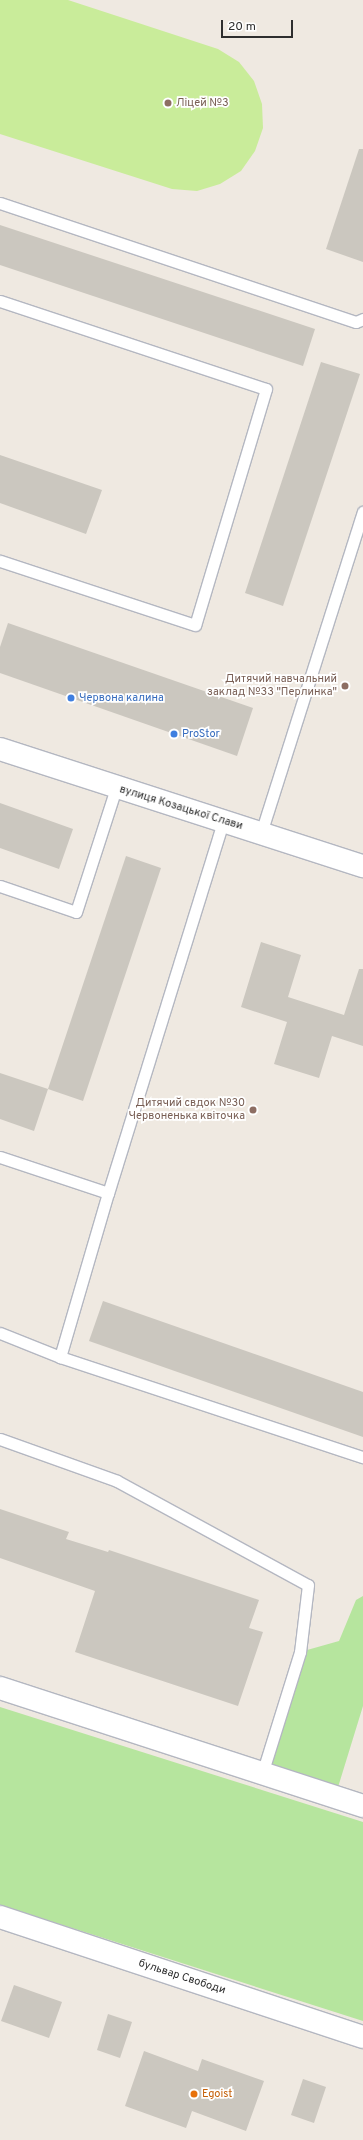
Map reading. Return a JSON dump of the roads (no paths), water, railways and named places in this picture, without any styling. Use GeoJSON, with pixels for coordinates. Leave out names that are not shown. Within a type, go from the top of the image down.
{"type":"FeatureCollection","features":[{"type":"Feature","properties":{"kind":"street","name":"вулиця Козацької Слави"},"geometry":{"type":"LineString","coordinates":[[0,749],[116,788],[363,866]]}},
{"type":"Feature","properties":{"kind":"street"},"geometry":{"type":"LineString","coordinates":[[0,1688],[363,1806]]}},
{"type":"Feature","properties":{"kind":"street","name":"бульвар Свободи"},"geometry":{"type":"LineString","coordinates":[[0,1917],[363,2037]]}},
{"type":"Feature","properties":{"kind":"lane"},"geometry":{"type":"LineString","coordinates":[[0,203],[356,322],[363,319]]}},
{"type":"Feature","properties":{"kind":"lane"},"geometry":{"type":"LineString","coordinates":[[0,301],[266,389],[195,625],[0,561]]}},
{"type":"Feature","properties":{"kind":"lane"},"geometry":{"type":"LineString","coordinates":[[261,833],[363,512]]}},
{"type":"Feature","properties":{"kind":"lane"},"geometry":{"type":"LineString","coordinates":[[0,886],[76,912],[116,788]]}},
{"type":"Feature","properties":{"kind":"lane"},"geometry":{"type":"LineString","coordinates":[[60,1357],[108,1193],[223,822]]}},
{"type":"Feature","properties":{"kind":"lane"},"geometry":{"type":"LineString","coordinates":[[0,1157],[108,1193]]}},
{"type":"Feature","properties":{"kind":"lane"},"geometry":{"type":"LineString","coordinates":[[0,1333],[60,1357],[363,1457]]}},
{"type":"Feature","properties":{"kind":"lane"},"geometry":{"type":"LineString","coordinates":[[0,1439],[117,1481],[308,1585],[300,1652],[262,1774]]}},
{"type":"Feature","properties":{"kind":"place","name":"Ліцей №3"},"geometry":{"type":"Point","coordinates":[168,103]}},
{"type":"Feature","properties":{"kind":"place","name":"Дитячий навчальний заклад №33 \"Перлинка\""},"geometry":{"type":"Point","coordinates":[345,686]}},
{"type":"Feature","properties":{"kind":"place","name":"Червона калина"},"geometry":{"type":"Point","coordinates":[71,698]}},
{"type":"Feature","properties":{"kind":"place","name":"ProStor"},"geometry":{"type":"Point","coordinates":[174,734]}},
{"type":"Feature","properties":{"kind":"place","name":"Дитячий свдок №30 Червоненька квіточка"},"geometry":{"type":"Point","coordinates":[253,1110]}},
{"type":"Feature","properties":{"kind":"place","name":"Egoist"},"geometry":{"type":"Point","coordinates":[194,2094]}}]}
